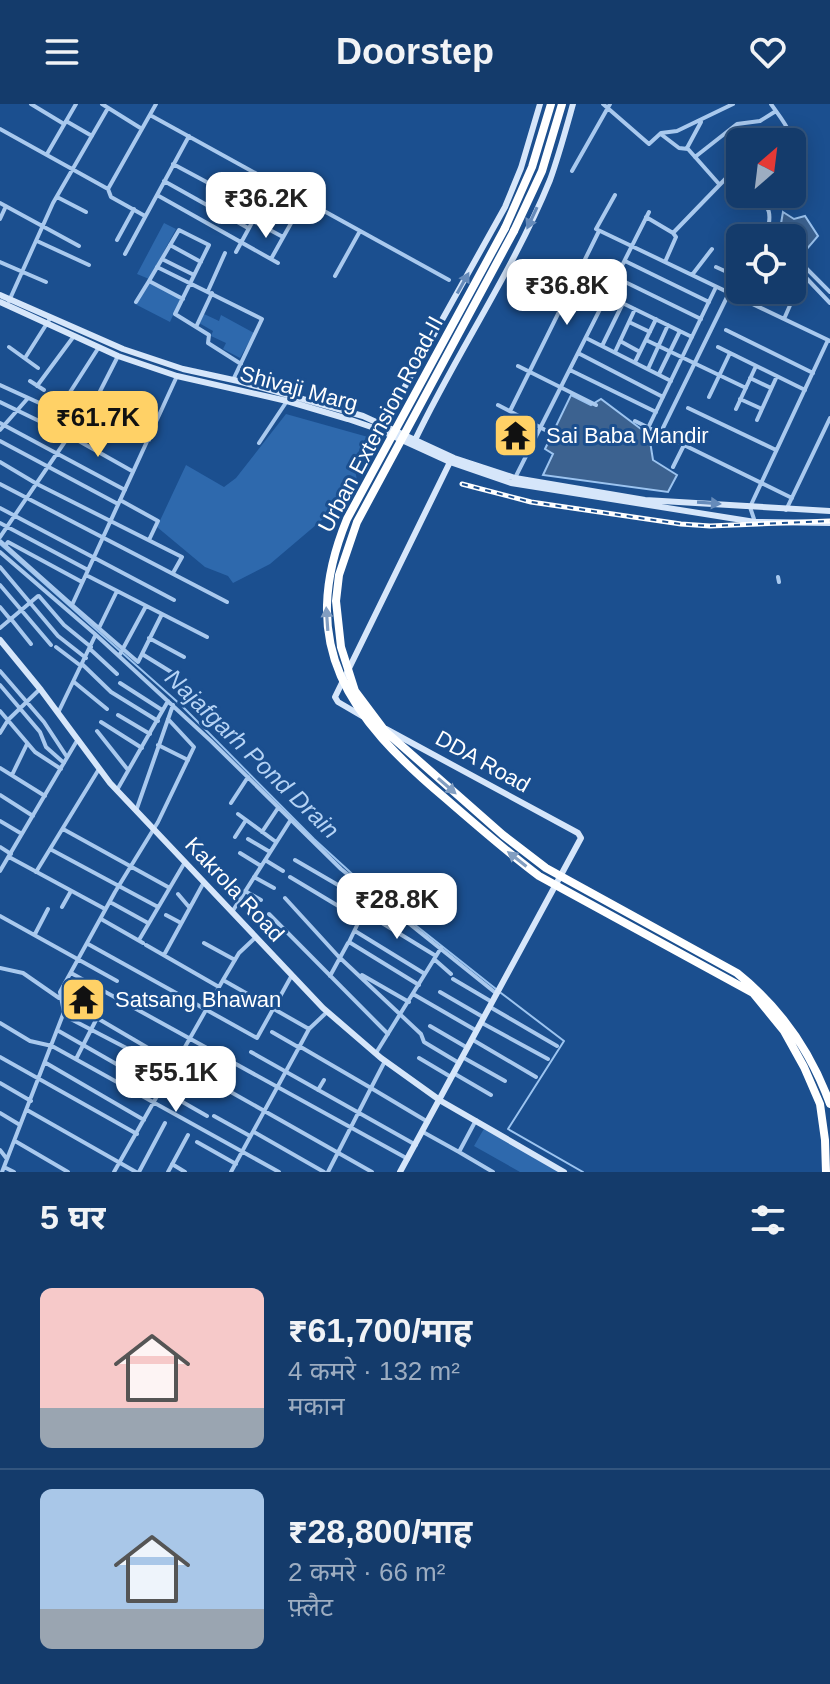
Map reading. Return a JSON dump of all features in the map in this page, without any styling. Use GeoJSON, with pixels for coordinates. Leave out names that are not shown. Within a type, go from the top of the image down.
{"type":"FeatureCollection","features":[{"type":"Feature","properties":{"kind":"highway","name":"Urban Extension Road-II"},"geometry":{"type":"LineString","coordinates":[[551,104],[510,230],[347,519],[335,550],[326,604],[333,656],[344,687],[379,737],[512,856],[539,876],[753,993],[784,1031],[820,1104],[826,1172]]}},
{"type":"Feature","properties":{"kind":"highway","name":"Urban Extension Road-II"},"geometry":{"type":"LineString","coordinates":[[562,104],[542,171],[357,522],[344,554],[336,601],[341,647],[349,677],[355,691],[385,731],[503,835],[546,868],[737,973],[754,987],[801,1041],[820,1076],[830,1104]]}},
{"type":"Feature","properties":{"kind":"street"},"geometry":{"type":"LineString","coordinates":[[31,104],[93,136]]}},
{"type":"Feature","properties":{"kind":"street"},"geometry":{"type":"LineString","coordinates":[[47,154],[75,106],[68,104]]}},
{"type":"Feature","properties":{"kind":"street"},"geometry":{"type":"LineString","coordinates":[[102,104],[142,129]]}},
{"type":"Feature","properties":{"kind":"street"},"geometry":{"type":"LineString","coordinates":[[108,189],[156,104]]}},
{"type":"Feature","properties":{"kind":"street"},"geometry":{"type":"LineString","coordinates":[[384,424],[505,207],[521,168],[540,104]]}},
{"type":"Feature","properties":{"kind":"street"},"geometry":{"type":"LineString","coordinates":[[415,440],[519,245],[550,179],[573,104]]}},
{"type":"Feature","properties":{"kind":"street"},"geometry":{"type":"LineString","coordinates":[[603,104],[648,144],[661,133],[677,131],[733,104]]}},
{"type":"Feature","properties":{"kind":"street"},"geometry":{"type":"LineString","coordinates":[[771,104],[786,128]]}},
{"type":"Feature","properties":{"kind":"street"},"geometry":{"type":"LineString","coordinates":[[572,171],[608,106]]}},
{"type":"Feature","properties":{"kind":"street"},"geometry":{"type":"LineString","coordinates":[[6,302],[23,273],[57,197],[108,108]]}},
{"type":"Feature","properties":{"kind":"street"},"geometry":{"type":"LineString","coordinates":[[695,157],[737,124],[760,121],[776,111]]}},
{"type":"Feature","properties":{"kind":"street"},"geometry":{"type":"LineString","coordinates":[[150,115],[449,280]]}},
{"type":"Feature","properties":{"kind":"street"},"geometry":{"type":"LineString","coordinates":[[687,148],[702,120]]}},
{"type":"Feature","properties":{"kind":"street"},"geometry":{"type":"LineString","coordinates":[[0,129],[108,189],[111,197],[145,216]]}},
{"type":"Feature","properties":{"kind":"street"},"geometry":{"type":"LineString","coordinates":[[661,133],[679,148],[687,148],[719,184]]}},
{"type":"Feature","properties":{"kind":"street"},"geometry":{"type":"LineString","coordinates":[[125,254],[189,136]]}},
{"type":"Feature","properties":{"kind":"street"},"geometry":{"type":"LineString","coordinates":[[173,164],[259,210]]}},
{"type":"Feature","properties":{"kind":"street"},"geometry":{"type":"LineString","coordinates":[[673,233],[726,177]]}},
{"type":"Feature","properties":{"kind":"street"},"geometry":{"type":"LineString","coordinates":[[164,181],[248,228]]}},
{"type":"Feature","properties":{"kind":"street"},"geometry":{"type":"LineString","coordinates":[[236,252],[274,183]]}},
{"type":"Feature","properties":{"kind":"street"},"geometry":{"type":"LineString","coordinates":[[157,195],[278,263]]}},
{"type":"Feature","properties":{"kind":"street"},"geometry":{"type":"LineString","coordinates":[[615,195],[596,229],[726,292]]}},
{"type":"Feature","properties":{"kind":"street"},"geometry":{"type":"LineString","coordinates":[[57,197],[86,212]]}},
{"type":"Feature","properties":{"kind":"street"},"geometry":{"type":"LineString","coordinates":[[271,259],[304,200]]}},
{"type":"Feature","properties":{"kind":"street"},"geometry":{"type":"LineString","coordinates":[[0,203],[79,246]]}},
{"type":"Feature","properties":{"kind":"street"},"geometry":{"type":"LineString","coordinates":[[0,219],[6,206]]}},
{"type":"Feature","properties":{"kind":"street"},"geometry":{"type":"LineString","coordinates":[[117,240],[134,209]]}},
{"type":"Feature","properties":{"kind":"street"},"geometry":{"type":"LineString","coordinates":[[515,478],[647,215],[676,237],[665,262]]}},
{"type":"Feature","properties":{"kind":"street"},"geometry":{"type":"LineString","coordinates":[[253,221],[283,237]]}},
{"type":"Feature","properties":{"kind":"street"},"geometry":{"type":"LineString","coordinates":[[136,302],[178,230],[208,245],[175,314],[209,335],[208,343],[241,364]]}},
{"type":"Feature","properties":{"kind":"street"},"geometry":{"type":"LineString","coordinates":[[335,276],[360,231]]}},
{"type":"Feature","properties":{"kind":"street"},"geometry":{"type":"LineString","coordinates":[[510,411],[599,231]]}},
{"type":"Feature","properties":{"kind":"street"},"geometry":{"type":"LineString","coordinates":[[37,241],[89,265]]}},
{"type":"Feature","properties":{"kind":"street"},"geometry":{"type":"LineString","coordinates":[[170,245],[201,262]]}},
{"type":"Feature","properties":{"kind":"street"},"geometry":{"type":"LineString","coordinates":[[692,275],[712,249]]}},
{"type":"Feature","properties":{"kind":"street"},"geometry":{"type":"LineString","coordinates":[[196,327],[225,253]]}},
{"type":"Feature","properties":{"kind":"street"},"geometry":{"type":"LineString","coordinates":[[162,259],[194,275]]}},
{"type":"Feature","properties":{"kind":"street"},"geometry":{"type":"LineString","coordinates":[[624,261],[709,302]]}},
{"type":"Feature","properties":{"kind":"street"},"geometry":{"type":"LineString","coordinates":[[0,262],[46,282]]}},
{"type":"Feature","properties":{"kind":"street"},"geometry":{"type":"LineString","coordinates":[[157,267],[263,320],[229,388]]}},
{"type":"Feature","properties":{"kind":"street"},"geometry":{"type":"LineString","coordinates":[[716,267],[726,272]]}},
{"type":"Feature","properties":{"kind":"street"},"geometry":{"type":"LineString","coordinates":[[806,268],[830,292]]}},
{"type":"Feature","properties":{"kind":"street"},"geometry":{"type":"LineString","coordinates":[[616,277],[701,319]]}},
{"type":"Feature","properties":{"kind":"street"},"geometry":{"type":"LineString","coordinates":[[806,278],[830,303]]}},
{"type":"Feature","properties":{"kind":"street"},"geometry":{"type":"LineString","coordinates":[[149,281],[183,299]]}},
{"type":"Feature","properties":{"kind":"street"},"geometry":{"type":"LineString","coordinates":[[648,428],[716,287]]}},
{"type":"Feature","properties":{"kind":"street","name":"Shivaji Marg"},"geometry":{"type":"LineString","coordinates":[[0,295],[6,302],[49,321],[123,349],[183,369],[233,380],[384,424],[454,458],[515,478],[645,500],[830,511]]}},
{"type":"Feature","properties":{"kind":"street"},"geometry":{"type":"LineString","coordinates":[[607,295],[692,337]]}},
{"type":"Feature","properties":{"kind":"street"},"geometry":{"type":"LineString","coordinates":[[660,434],[726,299]]}},
{"type":"Feature","properties":{"kind":"street"},"geometry":{"type":"LineString","coordinates":[[602,346],[623,303]]}},
{"type":"Feature","properties":{"kind":"street"},"geometry":{"type":"LineString","coordinates":[[752,304],[829,341],[750,507],[755,522]]}},
{"type":"Feature","properties":{"kind":"street"},"geometry":{"type":"LineString","coordinates":[[784,319],[791,304]]}},
{"type":"Feature","properties":{"kind":"street"},"geometry":{"type":"LineString","coordinates":[[615,352],[635,309]]}},
{"type":"Feature","properties":{"kind":"street"},"geometry":{"type":"LineString","coordinates":[[635,362],[656,319]]}},
{"type":"Feature","properties":{"kind":"street"},"geometry":{"type":"LineString","coordinates":[[25,358],[49,321]]}},
{"type":"Feature","properties":{"kind":"street","name":"Shivaji Marg"},"geometry":{"type":"LineString","coordinates":[[49,321],[118,356],[177,376],[287,401],[380,430],[450,463],[511,483],[755,522],[830,523]]}},
{"type":"Feature","properties":{"kind":"street"},"geometry":{"type":"LineString","coordinates":[[629,322],[650,332]]}},
{"type":"Feature","properties":{"kind":"street"},"geometry":{"type":"LineString","coordinates":[[648,369],[668,325]]}},
{"type":"Feature","properties":{"kind":"street"},"geometry":{"type":"LineString","coordinates":[[726,330],[813,373]]}},
{"type":"Feature","properties":{"kind":"street"},"geometry":{"type":"LineString","coordinates":[[659,374],[680,331]]}},
{"type":"Feature","properties":{"kind":"street"},"geometry":{"type":"LineString","coordinates":[[37,386],[74,336]]}},
{"type":"Feature","properties":{"kind":"street"},"geometry":{"type":"LineString","coordinates":[[586,338],[671,381]]}},
{"type":"Feature","properties":{"kind":"street"},"geometry":{"type":"LineString","coordinates":[[646,340],[746,388]]}},
{"type":"Feature","properties":{"kind":"street"},"geometry":{"type":"LineString","coordinates":[[620,341],[640,352]]}},
{"type":"Feature","properties":{"kind":"street"},"geometry":{"type":"LineString","coordinates":[[9,347],[38,368]]}},
{"type":"Feature","properties":{"kind":"street"},"geometry":{"type":"LineString","coordinates":[[65,400],[99,347]]}},
{"type":"Feature","properties":{"kind":"street"},"geometry":{"type":"LineString","coordinates":[[718,347],[805,390]]}},
{"type":"Feature","properties":{"kind":"street"},"geometry":{"type":"LineString","coordinates":[[578,353],[663,397]]}},
{"type":"Feature","properties":{"kind":"street"},"geometry":{"type":"LineString","coordinates":[[709,397],[730,353]]}},
{"type":"Feature","properties":{"kind":"street"},"geometry":{"type":"LineString","coordinates":[[118,356],[91,409],[79,421],[0,539],[97,632],[138,662],[162,614]]}},
{"type":"Feature","properties":{"kind":"street"},"geometry":{"type":"LineString","coordinates":[[518,366],[596,405]]}},
{"type":"Feature","properties":{"kind":"street"},"geometry":{"type":"LineString","coordinates":[[736,409],[756,366]]}},
{"type":"Feature","properties":{"kind":"street"},"geometry":{"type":"LineString","coordinates":[[570,370],[656,412]]}},
{"type":"Feature","properties":{"kind":"street"},"geometry":{"type":"LineString","coordinates":[[72,605],[177,376]]}},
{"type":"Feature","properties":{"kind":"street"},"geometry":{"type":"LineString","coordinates":[[757,420],[777,376]]}},
{"type":"Feature","properties":{"kind":"street"},"geometry":{"type":"LineString","coordinates":[[750,378],[771,388]]}},
{"type":"Feature","properties":{"kind":"street"},"geometry":{"type":"LineString","coordinates":[[30,381],[44,390]]}},
{"type":"Feature","properties":{"kind":"street"},"geometry":{"type":"LineString","coordinates":[[0,385],[79,421]]}},
{"type":"Feature","properties":{"kind":"street"},"geometry":{"type":"LineString","coordinates":[[28,398],[1,426],[125,490]]}},
{"type":"Feature","properties":{"kind":"street"},"geometry":{"type":"LineString","coordinates":[[740,399],[762,409]]}},
{"type":"Feature","properties":{"kind":"street"},"geometry":{"type":"LineString","coordinates":[[259,443],[287,401]]}},
{"type":"Feature","properties":{"kind":"street"},"geometry":{"type":"LineString","coordinates":[[0,402],[70,436],[133,472]]}},
{"type":"Feature","properties":{"kind":"street"},"geometry":{"type":"LineString","coordinates":[[498,405],[549,432]]}},
{"type":"Feature","properties":{"kind":"street"},"geometry":{"type":"LineString","coordinates":[[688,408],[777,450]]}},
{"type":"Feature","properties":{"kind":"street"},"geometry":{"type":"LineString","coordinates":[[91,409],[149,440]]}},
{"type":"Feature","properties":{"kind":"street"},"geometry":{"type":"LineString","coordinates":[[786,510],[830,418]]}},
{"type":"Feature","properties":{"kind":"street"},"geometry":{"type":"LineString","coordinates":[[635,421],[792,498]]}},
{"type":"Feature","properties":{"kind":"street"},"geometry":{"type":"LineString","coordinates":[[0,441],[158,521],[149,540]]}},
{"type":"Feature","properties":{"kind":"street"},"geometry":{"type":"LineString","coordinates":[[673,467],[684,445]]}},
{"type":"Feature","properties":{"kind":"street"},"geometry":{"type":"LineString","coordinates":[[0,462],[183,558],[172,574]]}},
{"type":"Feature","properties":{"kind":"street","name":"DDA Road"},"geometry":{"type":"LineString","coordinates":[[400,1172],[441,1101],[581,835],[338,702],[335,697],[450,463]]}},
{"type":"Feature","properties":{"kind":"street"},"geometry":{"type":"LineString","coordinates":[[0,484],[227,602]]}},
{"type":"Feature","properties":{"kind":"street"},"geometry":{"type":"LineString","coordinates":[[0,508],[174,600]]}},
{"type":"Feature","properties":{"kind":"street"},"geometry":{"type":"LineString","coordinates":[[0,523],[117,591],[207,637]]}},
{"type":"Feature","properties":{"kind":"street"},"geometry":{"type":"LineString","coordinates":[[5,546],[8,542],[82,583]]}},
{"type":"Feature","properties":{"kind":"street"},"geometry":{"type":"LineString","coordinates":[[0,552],[72,605],[290,821],[373,896],[499,991]]}},
{"type":"Feature","properties":{"kind":"street"},"geometry":{"type":"LineString","coordinates":[[0,567],[58,636],[86,658]]}},
{"type":"Feature","properties":{"kind":"street"},"geometry":{"type":"LineString","coordinates":[[0,585],[54,646],[82,665],[111,692],[158,721]]}},
{"type":"Feature","properties":{"kind":"street"},"geometry":{"type":"LineString","coordinates":[[0,628],[48,588]]}},
{"type":"Feature","properties":{"kind":"street"},"geometry":{"type":"LineString","coordinates":[[58,713],[117,591]]}},
{"type":"Feature","properties":{"kind":"street"},"geometry":{"type":"LineString","coordinates":[[39,596],[64,625],[117,674]]}},
{"type":"Feature","properties":{"kind":"street"},"geometry":{"type":"LineString","coordinates":[[121,652],[146,606]]}},
{"type":"Feature","properties":{"kind":"street"},"geometry":{"type":"LineString","coordinates":[[0,607],[31,644]]}},
{"type":"Feature","properties":{"kind":"street"},"geometry":{"type":"LineString","coordinates":[[149,638],[184,657]]}},
{"type":"Feature","properties":{"kind":"street","name":"Kakrola Road"},"geometry":{"type":"LineString","coordinates":[[0,640],[117,790],[327,1012],[385,1061],[441,1101],[564,1172]]}},
{"type":"Feature","properties":{"kind":"street"},"geometry":{"type":"LineString","coordinates":[[142,654],[176,675]]}},
{"type":"Feature","properties":{"kind":"street"},"geometry":{"type":"LineString","coordinates":[[0,671],[44,722],[64,763]]}},
{"type":"Feature","properties":{"kind":"street"},"geometry":{"type":"LineString","coordinates":[[74,682],[107,709]]}},
{"type":"Feature","properties":{"kind":"street"},"geometry":{"type":"LineString","coordinates":[[120,683],[163,710]]}},
{"type":"Feature","properties":{"kind":"street"},"geometry":{"type":"LineString","coordinates":[[0,685],[40,732],[46,748],[64,763]]}},
{"type":"Feature","properties":{"kind":"street"},"geometry":{"type":"LineString","coordinates":[[0,733],[8,720],[40,689]]}},
{"type":"Feature","properties":{"kind":"street"},"geometry":{"type":"LineString","coordinates":[[117,790],[168,701]]}},
{"type":"Feature","properties":{"kind":"street"},"geometry":{"type":"LineString","coordinates":[[136,811],[173,705]]}},
{"type":"Feature","properties":{"kind":"street"},"geometry":{"type":"LineString","coordinates":[[0,711],[35,752],[64,763]]}},
{"type":"Feature","properties":{"kind":"street"},"geometry":{"type":"LineString","coordinates":[[118,715],[150,735]]}},
{"type":"Feature","properties":{"kind":"street"},"geometry":{"type":"LineString","coordinates":[[14,1172],[3,1170],[63,1015],[60,992],[153,829],[194,745],[168,719]]}},
{"type":"Feature","properties":{"kind":"street"},"geometry":{"type":"LineString","coordinates":[[101,722],[142,748]]}},
{"type":"Feature","properties":{"kind":"street"},"geometry":{"type":"LineString","coordinates":[[97,731],[129,770]]}},
{"type":"Feature","properties":{"kind":"street"},"geometry":{"type":"LineString","coordinates":[[0,870],[78,739]]}},
{"type":"Feature","properties":{"kind":"street"},"geometry":{"type":"LineString","coordinates":[[12,775],[27,743]]}},
{"type":"Feature","properties":{"kind":"street"},"geometry":{"type":"LineString","coordinates":[[158,745],[188,760]]}},
{"type":"Feature","properties":{"kind":"street"},"geometry":{"type":"LineString","coordinates":[[0,768],[45,796]]}},
{"type":"Feature","properties":{"kind":"street"},"geometry":{"type":"LineString","coordinates":[[36,872],[99,769]]}},
{"type":"Feature","properties":{"kind":"street"},"geometry":{"type":"LineString","coordinates":[[231,803],[248,777]]}},
{"type":"Feature","properties":{"kind":"street"},"geometry":{"type":"LineString","coordinates":[[1,797],[33,816]]}},
{"type":"Feature","properties":{"kind":"street"},"geometry":{"type":"LineString","coordinates":[[262,832],[278,808]]}},
{"type":"Feature","properties":{"kind":"street"},"geometry":{"type":"LineString","coordinates":[[238,814],[276,842]]}},
{"type":"Feature","properties":{"kind":"street"},"geometry":{"type":"LineString","coordinates":[[235,837],[246,820]]}},
{"type":"Feature","properties":{"kind":"street"},"geometry":{"type":"LineString","coordinates":[[0,821],[22,834]]}},
{"type":"Feature","properties":{"kind":"street"},"geometry":{"type":"LineString","coordinates":[[232,912],[290,821]]}},
{"type":"Feature","properties":{"kind":"street"},"geometry":{"type":"LineString","coordinates":[[63,829],[168,887]]}},
{"type":"Feature","properties":{"kind":"street"},"geometry":{"type":"LineString","coordinates":[[248,839],[270,852]]}},
{"type":"Feature","properties":{"kind":"street"},"geometry":{"type":"LineString","coordinates":[[0,847],[36,872],[106,909]]}},
{"type":"Feature","properties":{"kind":"street"},"geometry":{"type":"LineString","coordinates":[[50,849],[158,907]]}},
{"type":"Feature","properties":{"kind":"street"},"geometry":{"type":"LineString","coordinates":[[240,853],[261,866]]}},
{"type":"Feature","properties":{"kind":"street"},"geometry":{"type":"LineString","coordinates":[[265,860],[283,871]]}},
{"type":"Feature","properties":{"kind":"street"},"geometry":{"type":"LineString","coordinates":[[295,860],[369,903]]}},
{"type":"Feature","properties":{"kind":"street"},"geometry":{"type":"LineString","coordinates":[[143,943],[148,923],[185,862]]}},
{"type":"Feature","properties":{"kind":"street"},"geometry":{"type":"LineString","coordinates":[[254,877],[274,888]]}},
{"type":"Feature","properties":{"kind":"street"},"geometry":{"type":"LineString","coordinates":[[290,877],[360,919]]}},
{"type":"Feature","properties":{"kind":"street"},"geometry":{"type":"LineString","coordinates":[[164,955],[204,882]]}},
{"type":"Feature","properties":{"kind":"street"},"geometry":{"type":"LineString","coordinates":[[62,907],[71,891]]}},
{"type":"Feature","properties":{"kind":"street"},"geometry":{"type":"LineString","coordinates":[[245,891],[261,900]]}},
{"type":"Feature","properties":{"kind":"street"},"geometry":{"type":"LineString","coordinates":[[178,894],[190,907]]}},
{"type":"Feature","properties":{"kind":"street"},"geometry":{"type":"LineString","coordinates":[[330,976],[373,896]]}},
{"type":"Feature","properties":{"kind":"street"},"geometry":{"type":"LineString","coordinates":[[285,898],[340,958],[399,1017],[421,1034],[424,1042],[505,1081]]}},
{"type":"Feature","properties":{"kind":"street"},"geometry":{"type":"LineString","coordinates":[[110,902],[148,923]]}},
{"type":"Feature","properties":{"kind":"street"},"geometry":{"type":"LineString","coordinates":[[35,934],[48,909]]}},
{"type":"Feature","properties":{"kind":"street"},"geometry":{"type":"LineString","coordinates":[[364,912],[435,958],[452,976],[557,1046]]}},
{"type":"Feature","properties":{"kind":"street"},"geometry":{"type":"LineString","coordinates":[[269,914],[388,1034]]}},
{"type":"Feature","properties":{"kind":"street"},"geometry":{"type":"LineString","coordinates":[[166,915],[181,923]]}},
{"type":"Feature","properties":{"kind":"street"},"geometry":{"type":"LineString","coordinates":[[0,916],[117,981]]}},
{"type":"Feature","properties":{"kind":"street"},"geometry":{"type":"LineString","coordinates":[[101,919],[219,987]]}},
{"type":"Feature","properties":{"kind":"street"},"geometry":{"type":"LineString","coordinates":[[355,931],[425,974]]}},
{"type":"Feature","properties":{"kind":"street"},"geometry":{"type":"LineString","coordinates":[[114,1172],[159,1088],[235,960],[256,937]]}},
{"type":"Feature","properties":{"kind":"street"},"geometry":{"type":"LineString","coordinates":[[349,942],[419,985]]}},
{"type":"Feature","properties":{"kind":"street"},"geometry":{"type":"LineString","coordinates":[[204,943],[235,960]]}},
{"type":"Feature","properties":{"kind":"street"},"geometry":{"type":"LineString","coordinates":[[88,944],[257,1038],[292,975]]}},
{"type":"Feature","properties":{"kind":"street"},"geometry":{"type":"LineString","coordinates":[[376,1053],[441,948]]}},
{"type":"Feature","properties":{"kind":"street"},"geometry":{"type":"LineString","coordinates":[[0,968],[23,973],[61,1000]]}},
{"type":"Feature","properties":{"kind":"street"},"geometry":{"type":"LineString","coordinates":[[353,970],[409,1002]]}},
{"type":"Feature","properties":{"kind":"street"},"geometry":{"type":"LineString","coordinates":[[71,973],[408,1159]]}},
{"type":"Feature","properties":{"kind":"street"},"geometry":{"type":"LineString","coordinates":[[223,980],[309,1029]]}},
{"type":"Feature","properties":{"kind":"street"},"geometry":{"type":"LineString","coordinates":[[66,981],[96,997]]}},
{"type":"Feature","properties":{"kind":"street"},"geometry":{"type":"LineString","coordinates":[[440,992],[548,1059]]}},
{"type":"Feature","properties":{"kind":"street"},"geometry":{"type":"LineString","coordinates":[[413,994],[478,1031]]}},
{"type":"Feature","properties":{"kind":"street"},"geometry":{"type":"LineString","coordinates":[[231,1172],[309,1029],[327,1012]]}},
{"type":"Feature","properties":{"kind":"street"},"geometry":{"type":"LineString","coordinates":[[63,1015],[134,1052]]}},
{"type":"Feature","properties":{"kind":"street"},"geometry":{"type":"LineString","coordinates":[[76,1059],[97,1018],[174,1064],[372,1172]]}},
{"type":"Feature","properties":{"kind":"street"},"geometry":{"type":"LineString","coordinates":[[0,1023],[30,1041],[52,1046],[279,1172]]}},
{"type":"Feature","properties":{"kind":"street"},"geometry":{"type":"LineString","coordinates":[[430,1026],[468,1048]]}},
{"type":"Feature","properties":{"kind":"street"},"geometry":{"type":"LineString","coordinates":[[57,1030],[210,1116],[326,1172],[385,1061]]}},
{"type":"Feature","properties":{"kind":"street"},"geometry":{"type":"LineString","coordinates":[[272,1032],[429,1122]]}},
{"type":"Feature","properties":{"kind":"street"},"geometry":{"type":"LineString","coordinates":[[473,1040],[536,1077]]}},
{"type":"Feature","properties":{"kind":"street"},"geometry":{"type":"LineString","coordinates":[[251,1052],[416,1145]]}},
{"type":"Feature","properties":{"kind":"street"},"geometry":{"type":"LineString","coordinates":[[0,1057],[137,1134]]}},
{"type":"Feature","properties":{"kind":"street"},"geometry":{"type":"LineString","coordinates":[[419,1058],[491,1095]]}},
{"type":"Feature","properties":{"kind":"street"},"geometry":{"type":"LineString","coordinates":[[46,1063],[144,1120]]}},
{"type":"Feature","properties":{"kind":"street"},"geometry":{"type":"LineString","coordinates":[[318,1090],[324,1080]]}},
{"type":"Feature","properties":{"kind":"street"},"geometry":{"type":"LineString","coordinates":[[0,1083],[31,1101]]}},
{"type":"Feature","properties":{"kind":"street"},"geometry":{"type":"LineString","coordinates":[[27,1110],[138,1172],[165,1123]]}},
{"type":"Feature","properties":{"kind":"street"},"geometry":{"type":"LineString","coordinates":[[0,1113],[20,1125]]}},
{"type":"Feature","properties":{"kind":"street"},"geometry":{"type":"LineString","coordinates":[[459,1152],[476,1120]]}},
{"type":"Feature","properties":{"kind":"street"},"geometry":{"type":"LineString","coordinates":[[423,1132],[493,1172]]}},
{"type":"Feature","properties":{"kind":"street"},"geometry":{"type":"LineString","coordinates":[[168,1172],[188,1135]]}},
{"type":"Feature","properties":{"kind":"street"},"geometry":{"type":"LineString","coordinates":[[15,1140],[68,1172]]}},
{"type":"Feature","properties":{"kind":"street"},"geometry":{"type":"LineString","coordinates":[[197,1142],[236,1164]]}},
{"type":"Feature","properties":{"kind":"street"},"geometry":{"type":"LineString","coordinates":[[0,1150],[7,1159]]}},
{"type":"Feature","properties":{"kind":"street"},"geometry":{"type":"LineString","coordinates":[[172,1164],[185,1172]]}},
{"type":"Feature","properties":{"kind":"shaded area"},"geometry":{"type":"Polygon","coordinates":[[[783,212],[794,219],[805,216],[818,236],[806,250],[806,224],[781,224],[783,212]]]}},
{"type":"Feature","properties":{"kind":"shaded area"},"geometry":{"type":"Polygon","coordinates":[[[164,223],[176,229],[149,279],[137,274],[164,223]]]}},
{"type":"Feature","properties":{"kind":"shaded area"},"geometry":{"type":"Polygon","coordinates":[[[148,280],[181,298],[170,322],[135,304],[148,280]]]}},
{"type":"Feature","properties":{"kind":"shaded area"},"geometry":{"type":"Polygon","coordinates":[[[204,314],[219,321],[221,315],[254,333],[240,358],[223,349],[226,343],[211,336],[213,331],[199,323],[204,314]]]}},
{"type":"Feature","properties":{"kind":"shaded area"},"geometry":{"type":"Polygon","coordinates":[[[571,395],[591,405],[601,399],[649,435],[653,460],[677,475],[668,492],[543,475],[553,454],[545,449],[571,395]]]}},
{"type":"Feature","properties":{"kind":"shaded area"},"geometry":{"type":"Polygon","coordinates":[[[286,414],[368,437],[353,460],[358,485],[336,508],[270,564],[233,583],[228,576],[205,567],[157,527],[186,465],[224,487],[236,478],[286,414]]]}},
{"type":"Feature","properties":{"kind":"shaded area"},"geometry":{"type":"Polygon","coordinates":[[[485,1127],[560,1172],[520,1172],[474,1146],[485,1127]]]}},
{"type":"Feature","properties":{"kind":"waterway","name":"Najafgarh Pond Drain"},"geometry":{"type":"LineString","coordinates":[[0,544],[182,706],[361,882],[496,989]]}},
{"type":"Feature","properties":{"kind":"waterway","name":"Najafgarh Pond Drain"},"geometry":{"type":"LineString","coordinates":[[501,993],[564,1041],[508,1129],[583,1172]]}},
{"type":"Feature","properties":{"kind":"railway"},"geometry":{"type":"LineString","coordinates":[[462,484],[531,502],[681,524],[710,526],[830,521]]}},
{"type":"Feature","properties":{"kind":"place","name":"Sai Baba Mandir"},"geometry":{"type":"Point","coordinates":[515,435]}},
{"type":"Feature","properties":{"kind":"place","name":"Satsang Bhawan"},"geometry":{"type":"Point","coordinates":[84,999]}}]}
